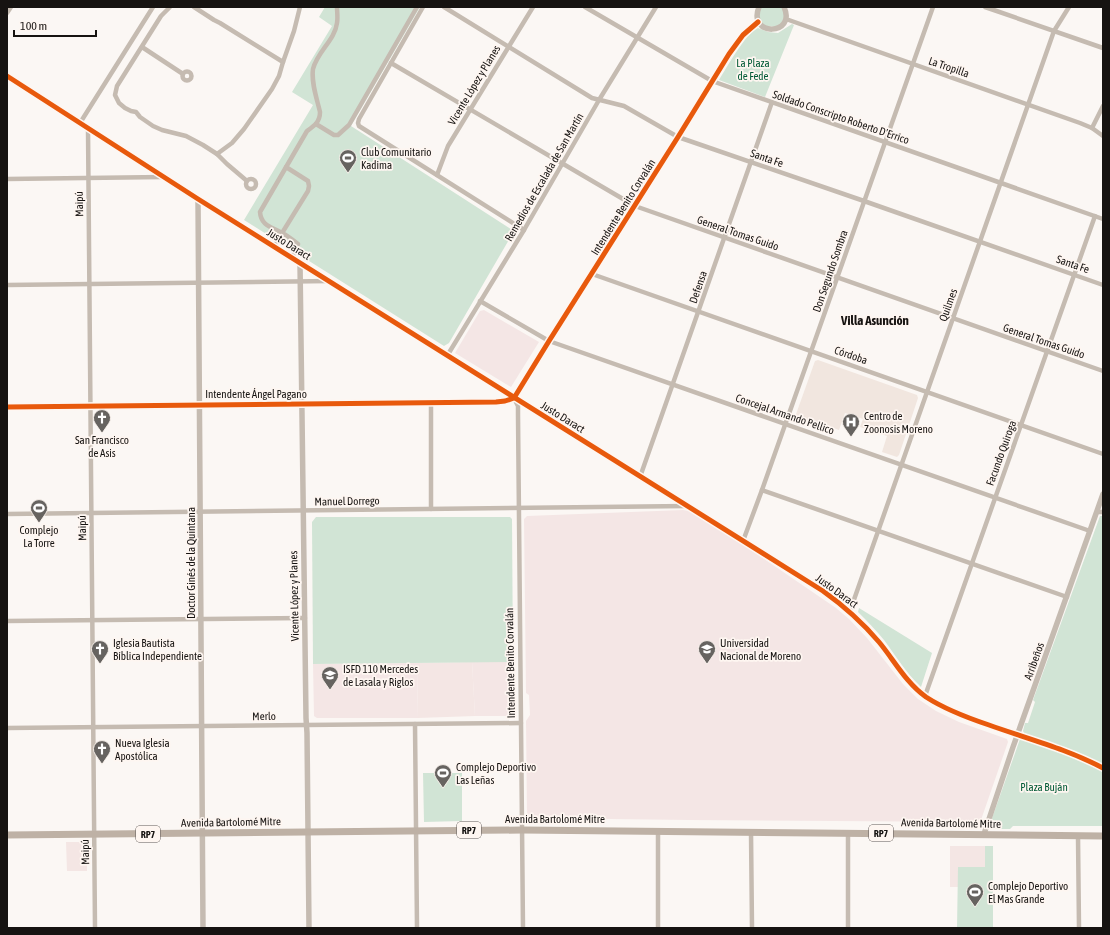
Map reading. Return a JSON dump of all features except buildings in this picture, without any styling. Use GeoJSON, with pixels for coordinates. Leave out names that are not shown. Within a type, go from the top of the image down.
{"type":"FeatureCollection","features":[{"type":"Feature","properties":{"kind":"main road","name":"Avenida Bartolomé Mitre"},"geometry":{"type":"LineString","coordinates":[[7,835],[522,830],[1103,836]]}},
{"type":"Feature","properties":{"kind":"street"},"geometry":{"type":"LineString","coordinates":[[7,13],[10,7]]}},
{"type":"Feature","properties":{"kind":"street"},"geometry":{"type":"LineString","coordinates":[[80,123],[153,7]]}},
{"type":"Feature","properties":{"kind":"street"},"geometry":{"type":"LineString","coordinates":[[170,7],[161,16],[117,86],[115,95],[119,103],[125,108],[136,112],[140,117],[153,126],[162,130],[186,136],[217,154],[247,181]]}},
{"type":"Feature","properties":{"kind":"street"},"geometry":{"type":"LineString","coordinates":[[194,7],[283,62]]}},
{"type":"Feature","properties":{"kind":"street"},"geometry":{"type":"LineString","coordinates":[[217,154],[232,143],[244,129],[272,89],[279,76],[294,31],[300,7]]}},
{"type":"Feature","properties":{"kind":"street"},"geometry":{"type":"LineString","coordinates":[[292,258],[298,244],[283,233],[270,227],[262,220],[260,212],[307,131],[316,124],[320,116],[312,78],[313,71],[315,63],[336,29],[338,22],[337,7]]}},
{"type":"Feature","properties":{"kind":"street"},"geometry":{"type":"LineString","coordinates":[[316,124],[338,136],[349,125],[417,7]]}},
{"type":"Feature","properties":{"kind":"street"},"geometry":{"type":"LineString","coordinates":[[423,7],[359,118],[359,126],[524,230]]}},
{"type":"Feature","properties":{"kind":"street","name":"Santa Fe"},"geometry":{"type":"LineString","coordinates":[[445,7],[592,98],[624,106],[678,137],[1103,285]]}},
{"type":"Feature","properties":{"kind":"street","name":"Vicente López y Planes"},"geometry":{"type":"LineString","coordinates":[[437,175],[448,146],[533,7]]}},
{"type":"Feature","properties":{"kind":"street","name":"Soldado Conscripto Roberto D'Errico"},"geometry":{"type":"LineString","coordinates":[[585,7],[712,81],[1103,219]]}},
{"type":"Feature","properties":{"kind":"street","name":"Remedios de Escalada de San Martín"},"geometry":{"type":"LineString","coordinates":[[447,356],[524,230],[562,163],[656,7]]}},
{"type":"Feature","properties":{"kind":"street"},"geometry":{"type":"LineString","coordinates":[[759,7],[757,12],[758,22],[761,26],[770,30],[784,24],[786,19],[784,7]]}},
{"type":"Feature","properties":{"kind":"street","name":"Don Segundo Sombra"},"geometry":{"type":"LineString","coordinates":[[743,541],[838,278],[933,7]]}},
{"type":"Feature","properties":{"kind":"street"},"geometry":{"type":"LineString","coordinates":[[985,7],[1103,48]]}},
{"type":"Feature","properties":{"kind":"street","name":"Quilmes"},"geometry":{"type":"LineString","coordinates":[[850,611],[1054,31],[1069,7]]}},
{"type":"Feature","properties":{"kind":"street","name":"La Tropilla"},"geometry":{"type":"LineString","coordinates":[[786,19],[1028,104],[1092,128],[1103,136]]}},
{"type":"Feature","properties":{"kind":"street","name":"Intendente Benito Corvalán"},"geometry":{"type":"LineString","coordinates":[[523,928],[518,406],[514,398],[729,54],[738,42],[758,22]]}},
{"type":"Feature","properties":{"kind":"street"},"geometry":{"type":"LineString","coordinates":[[142,47],[183,74]]}},
{"type":"Feature","properties":{"kind":"street","name":"General Tomas Guido"},"geometry":{"type":"LineString","coordinates":[[391,63],[635,206],[1103,371]]}},
{"type":"Feature","properties":{"kind":"street","name":"Justo Daract"},"geometry":{"type":"LineString","coordinates":[[7,76],[198,199],[823,591],[850,611],[866,626],[902,674],[925,696],[948,709],[972,719],[1062,750],[1103,768]]}},
{"type":"Feature","properties":{"kind":"street","name":"Defensa"},"geometry":{"type":"LineString","coordinates":[[640,477],[772,102]]}},
{"type":"Feature","properties":{"kind":"street"},"geometry":{"type":"LineString","coordinates":[[1092,128],[1103,106]]}},
{"type":"Feature","properties":{"kind":"street","name":"Maipú"},"geometry":{"type":"LineString","coordinates":[[88,128],[95,928]]}},
{"type":"Feature","properties":{"kind":"street"},"geometry":{"type":"LineString","coordinates":[[274,246],[308,191],[309,186],[308,181],[286,167]]}},
{"type":"Feature","properties":{"kind":"street"},"geometry":{"type":"LineString","coordinates":[[7,178],[165,177]]}},
{"type":"Feature","properties":{"kind":"street","name":"Doctor Ginés de la Quintana"},"geometry":{"type":"LineString","coordinates":[[198,199],[203,928]]}},
{"type":"Feature","properties":{"kind":"street","name":"Facundo Quiroga"},"geometry":{"type":"LineString","coordinates":[[925,696],[1095,216]]}},
{"type":"Feature","properties":{"kind":"street","name":"Vicente López y Planes"},"geometry":{"type":"LineString","coordinates":[[300,263],[309,928]]}},
{"type":"Feature","properties":{"kind":"street","name":"Córdoba"},"geometry":{"type":"LineString","coordinates":[[592,274],[1103,454]]}},
{"type":"Feature","properties":{"kind":"street"},"geometry":{"type":"LineString","coordinates":[[7,285],[330,281]]}},
{"type":"Feature","properties":{"kind":"street","name":"Concejal Armando Pellico"},"geometry":{"type":"LineString","coordinates":[[480,301],[549,341],[1090,531]]}},
{"type":"Feature","properties":{"kind":"street","name":"Intendente Ángel Pagano"},"geometry":{"type":"LineString","coordinates":[[7,407],[496,402],[514,398]]}},
{"type":"Feature","properties":{"kind":"street"},"geometry":{"type":"LineString","coordinates":[[431,403],[432,509]]}},
{"type":"Feature","properties":{"kind":"street"},"geometry":{"type":"LineString","coordinates":[[762,490],[1067,597]]}},
{"type":"Feature","properties":{"kind":"street","name":"Arribeños"},"geometry":{"type":"LineString","coordinates":[[984,834],[1017,735],[1103,494]]}},
{"type":"Feature","properties":{"kind":"street","name":"Manuel Dorrego"},"geometry":{"type":"LineString","coordinates":[[7,514],[687,506]]}},
{"type":"Feature","properties":{"kind":"street"},"geometry":{"type":"LineString","coordinates":[[1096,512],[1103,512]]}},
{"type":"Feature","properties":{"kind":"street"},"geometry":{"type":"LineString","coordinates":[[7,621],[304,618]]}},
{"type":"Feature","properties":{"kind":"street","name":"Merlo"},"geometry":{"type":"LineString","coordinates":[[7,728],[521,723]]}},
{"type":"Feature","properties":{"kind":"street"},"geometry":{"type":"LineString","coordinates":[[415,724],[417,928]]}},
{"type":"Feature","properties":{"kind":"street"},"geometry":{"type":"LineString","coordinates":[[658,831],[658,928]]}},
{"type":"Feature","properties":{"kind":"street"},"geometry":{"type":"LineString","coordinates":[[751,832],[752,928]]}},
{"type":"Feature","properties":{"kind":"street"},"geometry":{"type":"LineString","coordinates":[[848,833],[848,928]]}},
{"type":"Feature","properties":{"kind":"street"},"geometry":{"type":"LineString","coordinates":[[1078,836],[1079,928]]}},
{"type":"Feature","properties":{"kind":"shaded area"},"geometry":{"type":"Polygon","coordinates":[[[484,310],[539,342],[511,387],[455,353],[480,311],[484,310]]]}},
{"type":"Feature","properties":{"kind":"shaded area"},"geometry":{"type":"Polygon","coordinates":[[[818,360],[917,395],[918,398],[899,455],[897,457],[882,452],[887,436],[860,427],[863,419],[845,413],[839,430],[814,421],[812,427],[796,421],[795,417],[815,361],[818,360]]]}},
{"type":"Feature","properties":{"kind":"shaded area","name":"Universidad Nacional de Moreno"},"geometry":{"type":"Polygon","coordinates":[[[683,510],[695,512],[836,608],[867,638],[903,684],[918,699],[936,711],[959,722],[1007,739],[1008,742],[981,820],[976,822],[689,820],[531,818],[527,815],[526,721],[530,715],[529,695],[526,693],[524,519],[527,516],[683,510]]]}},
{"type":"Feature","properties":{"kind":"shaded area"},"geometry":{"type":"Polygon","coordinates":[[[472,662],[475,716],[418,718],[417,663],[472,662]]]}},
{"type":"Feature","properties":{"kind":"shaded area"},"geometry":{"type":"Polygon","coordinates":[[[472,662],[513,662],[514,713],[512,716],[475,716],[472,662]]]}},
{"type":"Feature","properties":{"kind":"shaded area"},"geometry":{"type":"Polygon","coordinates":[[[417,663],[418,718],[317,718],[314,716],[313,664],[417,663]]]}},
{"type":"Feature","properties":{"kind":"shaded area"},"geometry":{"type":"Polygon","coordinates":[[[66,842],[87,842],[87,871],[67,871],[66,842]]]}},
{"type":"Feature","properties":{"kind":"shaded area"},"geometry":{"type":"Polygon","coordinates":[[[950,846],[985,846],[985,867],[958,867],[958,887],[950,887],[950,846]]]}},
{"type":"Feature","properties":{"kind":"green space","name":"Club Comunitario Kadima"},"geometry":{"type":"Polygon","coordinates":[[[325,7],[420,7],[351,126],[514,231],[449,343],[444,346],[244,220],[313,105],[292,92],[332,26],[319,17],[325,7]]]}},
{"type":"Feature","properties":{"kind":"green space"},"geometry":{"type":"Polygon","coordinates":[[[759,7],[784,7],[786,12],[780,27],[761,26],[757,12],[759,7]]]}},
{"type":"Feature","properties":{"kind":"green space","name":"La Plaza de Fede"},"geometry":{"type":"Polygon","coordinates":[[[792,24],[794,25],[765,97],[719,80],[737,51],[753,31],[758,28],[768,32],[778,33],[792,24]]]}},
{"type":"Feature","properties":{"kind":"green space","name":"Plaza Buján"},"geometry":{"type":"Polygon","coordinates":[[[1100,516],[1103,516],[1103,765],[1024,733],[1023,731],[1025,723],[1028,723],[1035,702],[1033,700],[1100,516]]]}},
{"type":"Feature","properties":{"kind":"green space"},"geometry":{"type":"Polygon","coordinates":[[[316,517],[510,517],[512,519],[513,662],[313,664],[312,522],[316,517]]]}},
{"type":"Feature","properties":{"kind":"green space"},"geometry":{"type":"Polygon","coordinates":[[[859,608],[932,653],[921,687],[906,670],[881,636],[858,612],[859,608]]]}},
{"type":"Feature","properties":{"kind":"green space","name":"Plaza Buján"},"geometry":{"type":"Polygon","coordinates":[[[1020,739],[1073,757],[1103,772],[1103,826],[1013,826],[1010,829],[993,829],[991,827],[990,824],[1020,739]]]}},
{"type":"Feature","properties":{"kind":"green space","name":"Complejo Deportivo Las Leñas"},"geometry":{"type":"Polygon","coordinates":[[[423,773],[462,773],[462,821],[424,822],[423,773]]]}},
{"type":"Feature","properties":{"kind":"green space","name":"Complejo Deportivo El Mas Grande"},"geometry":{"type":"Polygon","coordinates":[[[985,846],[993,846],[993,928],[957,928],[958,867],[985,867],[985,846]]]}},
{"type":"Feature","properties":{"kind":"cycle path"},"geometry":{"type":"LineString","coordinates":[[7,407],[496,402],[514,398],[729,54],[743,35],[758,22]]}},
{"type":"Feature","properties":{"kind":"cycle path"},"geometry":{"type":"LineString","coordinates":[[7,76],[198,199],[823,591],[845,608],[866,628],[879,642],[912,685],[926,697],[949,710],[1061,750],[1103,768]]}},
{"type":"Feature","properties":{"kind":"place","name":"Club Comunitario Kadima"},"geometry":{"type":"Point","coordinates":[348,173]}},
{"type":"Feature","properties":{"kind":"place","name":"San Francisco de Asis"},"geometry":{"type":"Point","coordinates":[102,433]}},
{"type":"Feature","properties":{"kind":"place","name":"Centro de Zoonosis Moreno"},"geometry":{"type":"Point","coordinates":[851,437]}},
{"type":"Feature","properties":{"kind":"place","name":"Complejo La Torre"},"geometry":{"type":"Point","coordinates":[39,523]}},
{"type":"Feature","properties":{"kind":"place","name":"Iglesia Bautista Bíblica Independiente"},"geometry":{"type":"Point","coordinates":[100,664]}},
{"type":"Feature","properties":{"kind":"place","name":"Universidad Nacional de Moreno"},"geometry":{"type":"Point","coordinates":[707,664]}},
{"type":"Feature","properties":{"kind":"place","name":"ISFD 110 Mercedes de Lasala y Riglos"},"geometry":{"type":"Point","coordinates":[330,690]}},
{"type":"Feature","properties":{"kind":"place","name":"Nueva Iglesia Apostólica"},"geometry":{"type":"Point","coordinates":[102,764]}},
{"type":"Feature","properties":{"kind":"place","name":"Complejo Deportivo Las Leñas"},"geometry":{"type":"Point","coordinates":[443,788]}},
{"type":"Feature","properties":{"kind":"place","name":"Complejo Deportivo El Mas Grande"},"geometry":{"type":"Point","coordinates":[975,907]}},
{"type":"Feature","properties":{"kind":"district","name":"Villa Asunción"},"geometry":{"type":"Point","coordinates":[875,320]}}]}
